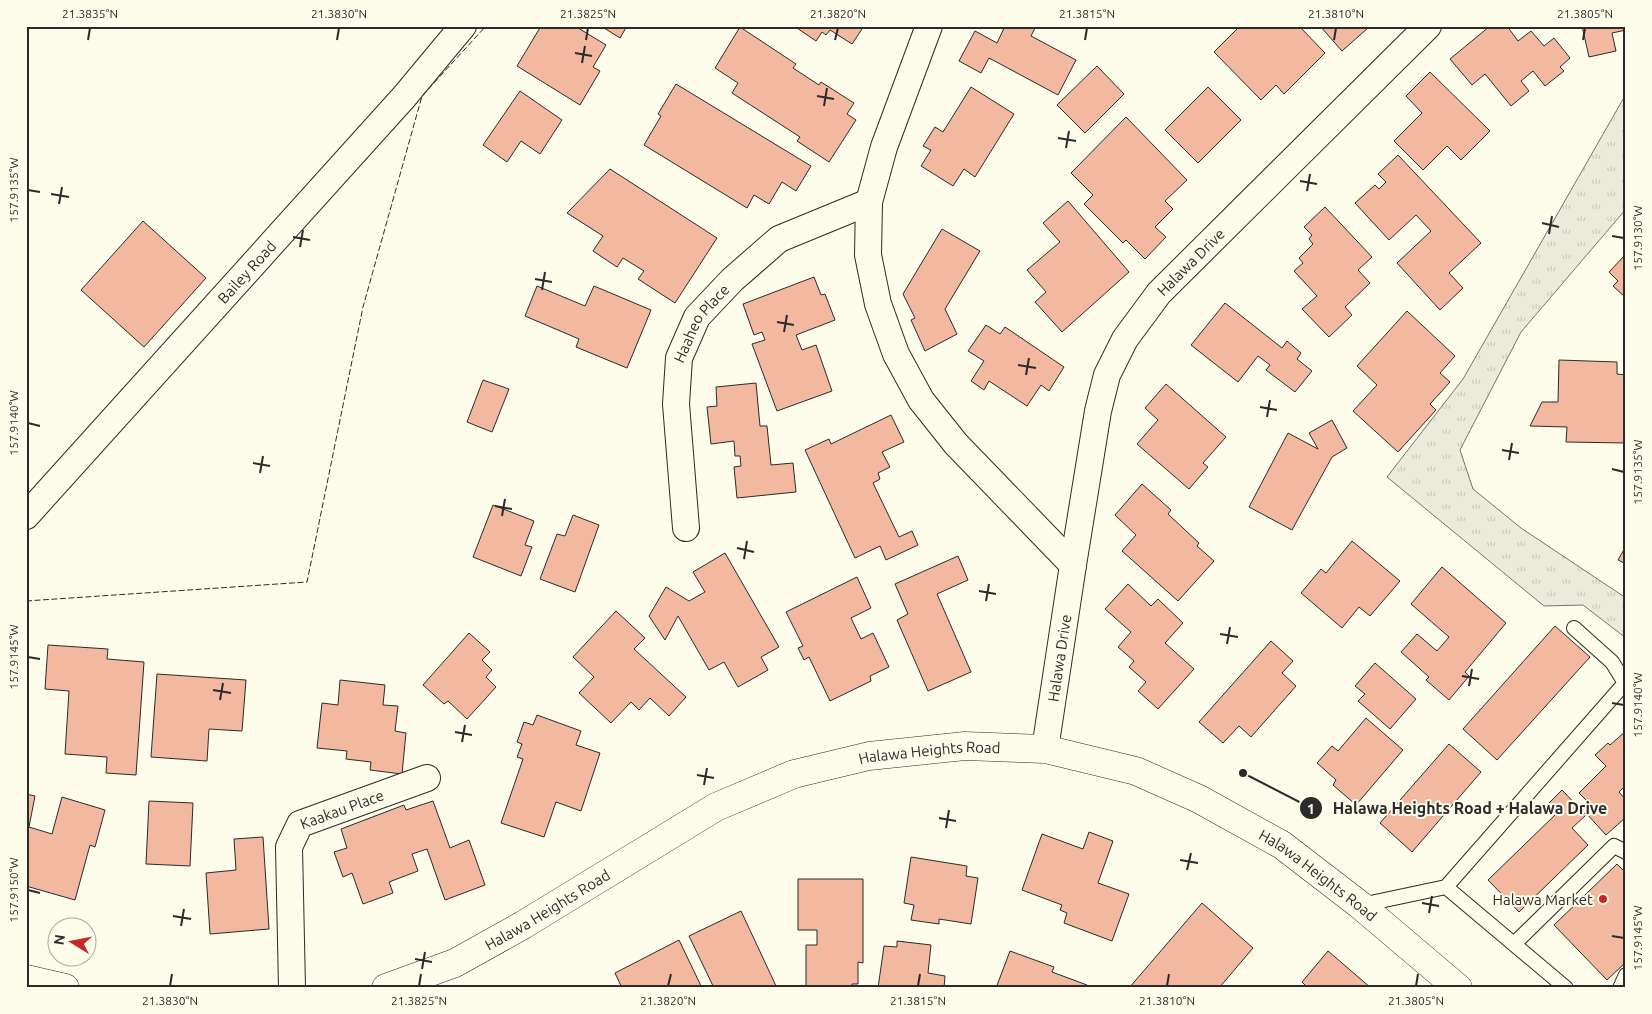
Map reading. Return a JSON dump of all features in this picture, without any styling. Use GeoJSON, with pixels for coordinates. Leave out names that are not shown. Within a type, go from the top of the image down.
{"type":"FeatureCollection","features":[{"type":"Feature","properties":{"kind":"street","name":"Bailey Road"},"geometry":{"type":"LineString","coordinates":[[26,516],[404,97],[463,26]]}},
{"type":"Feature","properties":{"kind":"street"},"geometry":{"type":"LineString","coordinates":[[929,26],[884,147],[869,202],[868,255],[878,304],[896,354],[921,400],[956,444],[1073,565]]}},
{"type":"Feature","properties":{"kind":"street","name":"Halawa Drive"},"geometry":{"type":"LineString","coordinates":[[1045,750],[1098,411],[1107,375],[1125,338],[1159,293],[1428,26]]}},
{"type":"Feature","properties":{"kind":"street","name":"Haaheo Place"},"geometry":{"type":"LineString","coordinates":[[686,528],[676,404],[679,358],[697,317],[732,280],[779,239],[869,202]]}},
{"type":"Feature","properties":{"kind":"street","name":"Halawa Heights Road"},"geometry":{"type":"LineString","coordinates":[[386,988],[455,963],[716,807],[794,774],[869,756],[965,746],[1045,750],[1136,771],[1199,799],[1282,845],[1360,905],[1458,988]]}},
{"type":"Feature","properties":{"kind":"street","name":"Kaakau Place"},"geometry":{"type":"LineString","coordinates":[[292,988],[289,847],[300,824],[427,778]]}},
{"type":"Feature","properties":{"kind":"street"},"geometry":{"type":"LineString","coordinates":[[26,979],[65,988]]}},
{"type":"Feature","properties":{"kind":"lane"},"geometry":{"type":"LineString","coordinates":[[1360,905],[1446,887],[1625,683],[1612,662],[1574,628]]}},
{"type":"Feature","properties":{"kind":"lane"},"geometry":{"type":"LineString","coordinates":[[1514,944],[1614,846],[1626,852]]}},
{"type":"Feature","properties":{"kind":"lane"},"geometry":{"type":"LineString","coordinates":[[1446,887],[1566,988]]}},
{"type":"Feature","properties":{"kind":"lane"},"geometry":{"type":"LineString","coordinates":[[1620,988],[1626,975]]}},
{"type":"Feature","properties":{"kind":"green space"},"geometry":{"type":"Polygon","coordinates":[[[1626,94],[1626,209],[1521,332],[1460,450],[1473,489],[1521,528],[1626,598],[1626,638],[1583,605],[1544,606],[1387,477],[1463,379],[1626,94]]]}},
{"type":"Feature","properties":{"kind":"building"},"geometry":{"type":"Polygon","coordinates":[[[541,26],[575,26],[606,45],[593,67],[600,71],[580,105],[517,66],[541,26]]]}},
{"type":"Feature","properties":{"kind":"building"},"geometry":{"type":"Polygon","coordinates":[[[601,26],[627,26],[620,38],[601,26]]]}},
{"type":"Feature","properties":{"kind":"building"},"geometry":{"type":"Polygon","coordinates":[[[794,26],[864,26],[852,44],[830,30],[826,35],[822,32],[816,41],[794,26]]]}},
{"type":"Feature","properties":{"kind":"building"},"geometry":{"type":"Polygon","coordinates":[[[1005,26],[1032,26],[1035,28],[1031,36],[1076,60],[1058,95],[989,58],[981,73],[959,61],[975,31],[997,43],[1005,26]]]}},
{"type":"Feature","properties":{"kind":"building"},"geometry":{"type":"Polygon","coordinates":[[[1240,26],[1299,26],[1325,53],[1284,94],[1276,85],[1261,100],[1214,52],[1240,26]]]}},
{"type":"Feature","properties":{"kind":"building"},"geometry":{"type":"Polygon","coordinates":[[[1320,26],[1367,26],[1368,28],[1342,51],[1320,26]]]}},
{"type":"Feature","properties":{"kind":"building"},"geometry":{"type":"Polygon","coordinates":[[[1490,26],[1507,26],[1518,41],[1531,31],[1544,46],[1554,38],[1570,58],[1560,67],[1564,71],[1545,86],[1533,71],[1521,81],[1529,91],[1511,106],[1485,74],[1472,85],[1450,59],[1490,26]]]}},
{"type":"Feature","properties":{"kind":"building"},"geometry":{"type":"Polygon","coordinates":[[[1582,26],[1626,26],[1626,30],[1612,33],[1616,51],[1589,57],[1582,26]]]}},
{"type":"Feature","properties":{"kind":"building"},"geometry":{"type":"Polygon","coordinates":[[[740,27],[796,64],[793,68],[819,85],[821,82],[854,103],[847,114],[856,120],[829,162],[797,141],[800,137],[732,93],[738,83],[715,68],[740,27]]]}},
{"type":"Feature","properties":{"kind":"building"},"geometry":{"type":"Polygon","coordinates":[[[1097,66],[1124,94],[1085,133],[1057,105],[1097,66]]]}},
{"type":"Feature","properties":{"kind":"building"},"geometry":{"type":"Polygon","coordinates":[[[1430,72],[1490,131],[1461,160],[1447,146],[1423,170],[1394,141],[1422,113],[1406,96],[1430,72]]]}},
{"type":"Feature","properties":{"kind":"building"},"geometry":{"type":"Polygon","coordinates":[[[676,84],[811,166],[796,191],[782,182],[769,204],[754,195],[747,208],[644,145],[661,116],[658,114],[676,84]]]}},
{"type":"Feature","properties":{"kind":"building"},"geometry":{"type":"Polygon","coordinates":[[[971,87],[1014,114],[975,177],[964,169],[953,186],[921,166],[931,150],[923,146],[935,127],[943,132],[971,87]]]}},
{"type":"Feature","properties":{"kind":"building"},"geometry":{"type":"Polygon","coordinates":[[[1208,87],[1241,120],[1198,163],[1165,130],[1208,87]]]}},
{"type":"Feature","properties":{"kind":"building"},"geometry":{"type":"Polygon","coordinates":[[[520,91],[562,120],[540,154],[521,141],[507,162],[483,145],[520,91]]]}},
{"type":"Feature","properties":{"kind":"building"},"geometry":{"type":"Polygon","coordinates":[[[1126,117],[1187,180],[1165,201],[1173,209],[1155,227],[1166,237],[1145,259],[1126,240],[1123,243],[1084,204],[1093,195],[1071,173],[1126,117]]]}},
{"type":"Feature","properties":{"kind":"building"},"geometry":{"type":"Polygon","coordinates":[[[1398,155],[1481,243],[1449,273],[1463,288],[1440,310],[1397,263],[1431,231],[1416,215],[1389,240],[1355,203],[1375,185],[1379,189],[1386,182],[1378,174],[1398,155]]]}},
{"type":"Feature","properties":{"kind":"building"},"geometry":{"type":"Polygon","coordinates":[[[610,169],[717,238],[675,303],[638,279],[644,271],[623,258],[617,267],[593,251],[603,236],[567,213],[610,169]]]}},
{"type":"Feature","properties":{"kind":"building"},"geometry":{"type":"Polygon","coordinates":[[[1068,201],[1129,272],[1062,332],[1035,302],[1046,292],[1027,270],[1060,242],[1043,223],[1068,201]]]}},
{"type":"Feature","properties":{"kind":"building"},"geometry":{"type":"Polygon","coordinates":[[[1325,207],[1372,257],[1358,270],[1370,283],[1345,307],[1352,315],[1329,337],[1302,309],[1317,296],[1294,271],[1303,263],[1299,258],[1313,244],[1309,239],[1312,235],[1304,227],[1325,207]]]}},
{"type":"Feature","properties":{"kind":"building"},"geometry":{"type":"Polygon","coordinates":[[[143,221],[206,278],[144,347],[81,290],[143,221]]]}},
{"type":"Feature","properties":{"kind":"building"},"geometry":{"type":"Polygon","coordinates":[[[942,229],[980,251],[945,309],[957,334],[925,351],[911,320],[915,318],[903,294],[942,229]]]}},
{"type":"Feature","properties":{"kind":"building"},"geometry":{"type":"Polygon","coordinates":[[[1626,254],[1626,298],[1613,286],[1618,281],[1609,272],[1626,254]]]}},
{"type":"Feature","properties":{"kind":"building"},"geometry":{"type":"Polygon","coordinates":[[[814,277],[821,295],[825,294],[835,320],[796,335],[802,350],[816,345],[832,391],[777,411],[752,344],[765,340],[762,332],[754,335],[743,304],[814,277]]]}},
{"type":"Feature","properties":{"kind":"building"},"geometry":{"type":"Polygon","coordinates":[[[537,286],[585,306],[594,286],[651,310],[627,368],[576,347],[579,339],[525,316],[537,286]]]}},
{"type":"Feature","properties":{"kind":"building"},"geometry":{"type":"Polygon","coordinates":[[[1225,303],[1282,348],[1287,341],[1301,353],[1297,359],[1312,371],[1295,392],[1266,370],[1270,365],[1258,356],[1238,382],[1191,345],[1225,303]]]}},
{"type":"Feature","properties":{"kind":"building"},"geometry":{"type":"Polygon","coordinates":[[[1407,311],[1455,356],[1440,373],[1450,382],[1430,404],[1436,410],[1398,452],[1353,411],[1377,385],[1357,366],[1407,311]]]}},
{"type":"Feature","properties":{"kind":"building"},"geometry":{"type":"Polygon","coordinates":[[[986,325],[1000,334],[1005,327],[1064,367],[1049,391],[1041,385],[1027,406],[989,381],[984,390],[971,381],[984,361],[968,351],[986,325]]]}},
{"type":"Feature","properties":{"kind":"building"},"geometry":{"type":"Polygon","coordinates":[[[1559,360],[1617,362],[1617,374],[1626,375],[1626,443],[1566,442],[1567,427],[1530,426],[1542,402],[1558,402],[1559,360]]]}},
{"type":"Feature","properties":{"kind":"building"},"geometry":{"type":"Polygon","coordinates":[[[483,380],[509,389],[492,432],[467,422],[483,380]]]}},
{"type":"Feature","properties":{"kind":"building"},"geometry":{"type":"Polygon","coordinates":[[[756,383],[760,426],[767,426],[771,465],[793,463],[796,492],[737,498],[734,467],[741,466],[740,456],[735,456],[734,441],[711,444],[707,407],[717,406],[716,387],[756,383]]]}},
{"type":"Feature","properties":{"kind":"building"},"geometry":{"type":"Polygon","coordinates":[[[1166,384],[1226,437],[1203,463],[1208,467],[1189,489],[1137,444],[1158,420],[1145,408],[1166,384]]]}},
{"type":"Feature","properties":{"kind":"building"},"geometry":{"type":"Polygon","coordinates":[[[891,415],[904,442],[882,452],[890,467],[878,473],[880,479],[873,483],[899,537],[912,531],[918,545],[886,560],[880,546],[855,558],[805,450],[829,439],[831,444],[891,415]]]}},
{"type":"Feature","properties":{"kind":"building"},"geometry":{"type":"Polygon","coordinates":[[[1332,420],[1347,448],[1332,457],[1292,530],[1249,507],[1288,433],[1318,449],[1309,433],[1332,420]]]}},
{"type":"Feature","properties":{"kind":"building"},"geometry":{"type":"Polygon","coordinates":[[[1142,484],[1171,510],[1168,514],[1199,543],[1197,546],[1214,561],[1178,601],[1122,551],[1136,535],[1115,515],[1142,484]]]}},
{"type":"Feature","properties":{"kind":"building"},"geometry":{"type":"Polygon","coordinates":[[[493,505],[534,521],[525,545],[532,547],[521,576],[473,557],[493,505]]]}},
{"type":"Feature","properties":{"kind":"building"},"geometry":{"type":"Polygon","coordinates":[[[573,515],[599,525],[575,592],[540,579],[557,534],[565,536],[573,515]]]}},
{"type":"Feature","properties":{"kind":"building"},"geometry":{"type":"Polygon","coordinates":[[[1352,541],[1400,581],[1370,616],[1359,607],[1342,628],[1301,593],[1321,569],[1326,573],[1352,541]]]}},
{"type":"Feature","properties":{"kind":"building"},"geometry":{"type":"Polygon","coordinates":[[[1626,546],[1626,564],[1618,560],[1626,546]]]}},
{"type":"Feature","properties":{"kind":"building"},"geometry":{"type":"Polygon","coordinates":[[[725,553],[779,647],[761,657],[768,670],[738,687],[724,662],[709,670],[678,616],[665,640],[649,616],[666,587],[689,601],[705,592],[693,572],[725,553]]]}},
{"type":"Feature","properties":{"kind":"building"},"geometry":{"type":"Polygon","coordinates":[[[958,556],[968,580],[937,594],[971,672],[928,691],[897,620],[908,614],[895,584],[958,556]]]}},
{"type":"Feature","properties":{"kind":"building"},"geometry":{"type":"Polygon","coordinates":[[[1442,567],[1506,623],[1465,672],[1469,676],[1449,700],[1426,680],[1429,677],[1401,652],[1417,634],[1437,651],[1449,637],[1411,604],[1442,567]]]}},
{"type":"Feature","properties":{"kind":"building"},"geometry":{"type":"Polygon","coordinates":[[[857,577],[871,608],[851,618],[861,639],[873,633],[889,667],[870,676],[871,681],[830,701],[809,657],[804,660],[798,648],[803,646],[786,612],[857,577]]]}},
{"type":"Feature","properties":{"kind":"building"},"geometry":{"type":"Polygon","coordinates":[[[1128,584],[1151,606],[1158,599],[1183,623],[1165,643],[1194,669],[1158,709],[1138,691],[1146,682],[1129,667],[1134,661],[1118,647],[1131,632],[1105,609],[1128,584]]]}},
{"type":"Feature","properties":{"kind":"building"},"geometry":{"type":"Polygon","coordinates":[[[616,611],[645,638],[634,649],[686,697],[669,716],[650,698],[639,710],[631,702],[611,723],[579,693],[594,677],[573,657],[616,611]]]}},
{"type":"Feature","properties":{"kind":"building"},"geometry":{"type":"Polygon","coordinates":[[[1555,626],[1590,657],[1497,760],[1463,729],[1555,626]]]}},
{"type":"Feature","properties":{"kind":"building"},"geometry":{"type":"Polygon","coordinates":[[[469,633],[490,652],[482,660],[492,670],[486,677],[496,687],[467,719],[448,701],[444,704],[423,685],[469,633]]]}},
{"type":"Feature","properties":{"kind":"building"},"geometry":{"type":"Polygon","coordinates":[[[1271,641],[1293,661],[1282,673],[1296,686],[1251,737],[1239,726],[1223,743],[1199,722],[1271,641]]]}},
{"type":"Feature","properties":{"kind":"building"},"geometry":{"type":"Polygon","coordinates":[[[48,645],[108,649],[107,659],[144,662],[136,775],[106,773],[107,757],[65,754],[69,691],[45,689],[48,645]]]}},
{"type":"Feature","properties":{"kind":"building"},"geometry":{"type":"Polygon","coordinates":[[[1375,663],[1416,699],[1390,729],[1358,701],[1365,694],[1355,686],[1375,663]]]}},
{"type":"Feature","properties":{"kind":"building"},"geometry":{"type":"Polygon","coordinates":[[[157,674],[246,680],[242,731],[209,729],[207,761],[151,757],[157,674]]]}},
{"type":"Feature","properties":{"kind":"building"},"geometry":{"type":"Polygon","coordinates":[[[340,680],[385,685],[383,705],[398,706],[395,731],[406,733],[402,774],[370,770],[371,762],[346,759],[347,751],[317,748],[322,703],[338,705],[340,680]]]}},
{"type":"Feature","properties":{"kind":"building"},"geometry":{"type":"Polygon","coordinates":[[[537,715],[581,731],[576,745],[600,753],[581,811],[556,802],[544,837],[501,823],[523,759],[517,757],[522,744],[517,742],[524,722],[533,725],[537,715]]]}},
{"type":"Feature","properties":{"kind":"building"},"geometry":{"type":"Polygon","coordinates":[[[1366,718],[1403,750],[1356,805],[1333,785],[1336,780],[1317,763],[1332,746],[1338,751],[1366,718]]]}},
{"type":"Feature","properties":{"kind":"building"},"geometry":{"type":"Polygon","coordinates":[[[1626,731],[1626,785],[1619,792],[1626,800],[1626,817],[1606,835],[1585,812],[1592,806],[1579,793],[1606,766],[1595,755],[1608,743],[1610,745],[1626,731]]]}},
{"type":"Feature","properties":{"kind":"building"},"geometry":{"type":"Polygon","coordinates":[[[1449,744],[1481,772],[1412,852],[1380,823],[1449,744]]]}},
{"type":"Feature","properties":{"kind":"building"},"geometry":{"type":"Polygon","coordinates":[[[1562,790],[1586,815],[1572,828],[1588,845],[1519,912],[1488,880],[1556,814],[1548,804],[1562,790]]]}},
{"type":"Feature","properties":{"kind":"building"},"geometry":{"type":"Polygon","coordinates":[[[26,794],[35,796],[29,827],[52,834],[62,797],[105,810],[95,847],[90,845],[75,900],[26,886],[26,794]]]}},
{"type":"Feature","properties":{"kind":"building"},"geometry":{"type":"Polygon","coordinates":[[[149,801],[193,803],[190,866],[146,864],[149,801]]]}},
{"type":"Feature","properties":{"kind":"building"},"geometry":{"type":"Polygon","coordinates":[[[433,801],[450,848],[469,840],[485,885],[445,900],[427,849],[412,854],[418,871],[389,882],[393,893],[363,904],[352,873],[343,877],[334,852],[347,848],[341,829],[404,805],[406,810],[433,801]]]}},
{"type":"Feature","properties":{"kind":"building"},"geometry":{"type":"Polygon","coordinates":[[[1089,832],[1113,841],[1098,883],[1129,894],[1112,941],[1064,923],[1067,913],[1060,910],[1062,905],[1022,890],[1042,834],[1083,849],[1089,832]]]}},
{"type":"Feature","properties":{"kind":"building"},"geometry":{"type":"Polygon","coordinates":[[[263,837],[269,929],[210,934],[206,873],[236,870],[234,839],[263,837]]]}},
{"type":"Feature","properties":{"kind":"building"},"geometry":{"type":"Polygon","coordinates":[[[911,857],[967,866],[966,876],[978,878],[971,924],[939,919],[939,924],[911,920],[914,905],[904,903],[911,857]]]}},
{"type":"Feature","properties":{"kind":"building","name":"Halawa Market"},"geometry":{"type":"Polygon","coordinates":[[[1617,864],[1626,873],[1626,962],[1607,980],[1554,925],[1617,864]]]}},
{"type":"Feature","properties":{"kind":"building"},"geometry":{"type":"Polygon","coordinates":[[[798,879],[863,879],[863,963],[858,962],[858,984],[852,984],[852,988],[806,988],[806,945],[817,945],[817,930],[798,930],[798,879]]]}},
{"type":"Feature","properties":{"kind":"building"},"geometry":{"type":"Polygon","coordinates":[[[1202,903],[1253,948],[1219,988],[1129,988],[1202,903]]]}},
{"type":"Feature","properties":{"kind":"building"},"geometry":{"type":"Polygon","coordinates":[[[741,911],[777,988],[714,988],[689,936],[741,911]]]}},
{"type":"Feature","properties":{"kind":"building"},"geometry":{"type":"Polygon","coordinates":[[[679,940],[702,988],[622,988],[615,973],[679,940]]]}},
{"type":"Feature","properties":{"kind":"building"},"geometry":{"type":"Polygon","coordinates":[[[897,941],[931,945],[928,973],[945,976],[944,988],[878,988],[884,946],[897,947],[897,941]]]}},
{"type":"Feature","properties":{"kind":"building"},"geometry":{"type":"Polygon","coordinates":[[[1010,951],[1054,967],[1052,972],[1087,985],[1085,988],[996,988],[1010,951]]]}},
{"type":"Feature","properties":{"kind":"building"},"geometry":{"type":"Polygon","coordinates":[[[1328,951],[1371,988],[1308,988],[1302,982],[1328,951]]]}},
{"type":"Feature","properties":{"kind":"fence"},"geometry":{"type":"LineString","coordinates":[[26,601],[307,582],[363,307],[422,96],[486,26]]}},
{"type":"Feature","properties":{"kind":"place","name":"Halawa Heights Road + Halawa Drive"},"geometry":{"type":"Point","coordinates":[1243,773]}},
{"type":"Feature","properties":{"kind":"place","name":"Halawa Market"},"geometry":{"type":"Point","coordinates":[1603,899]}}]}
